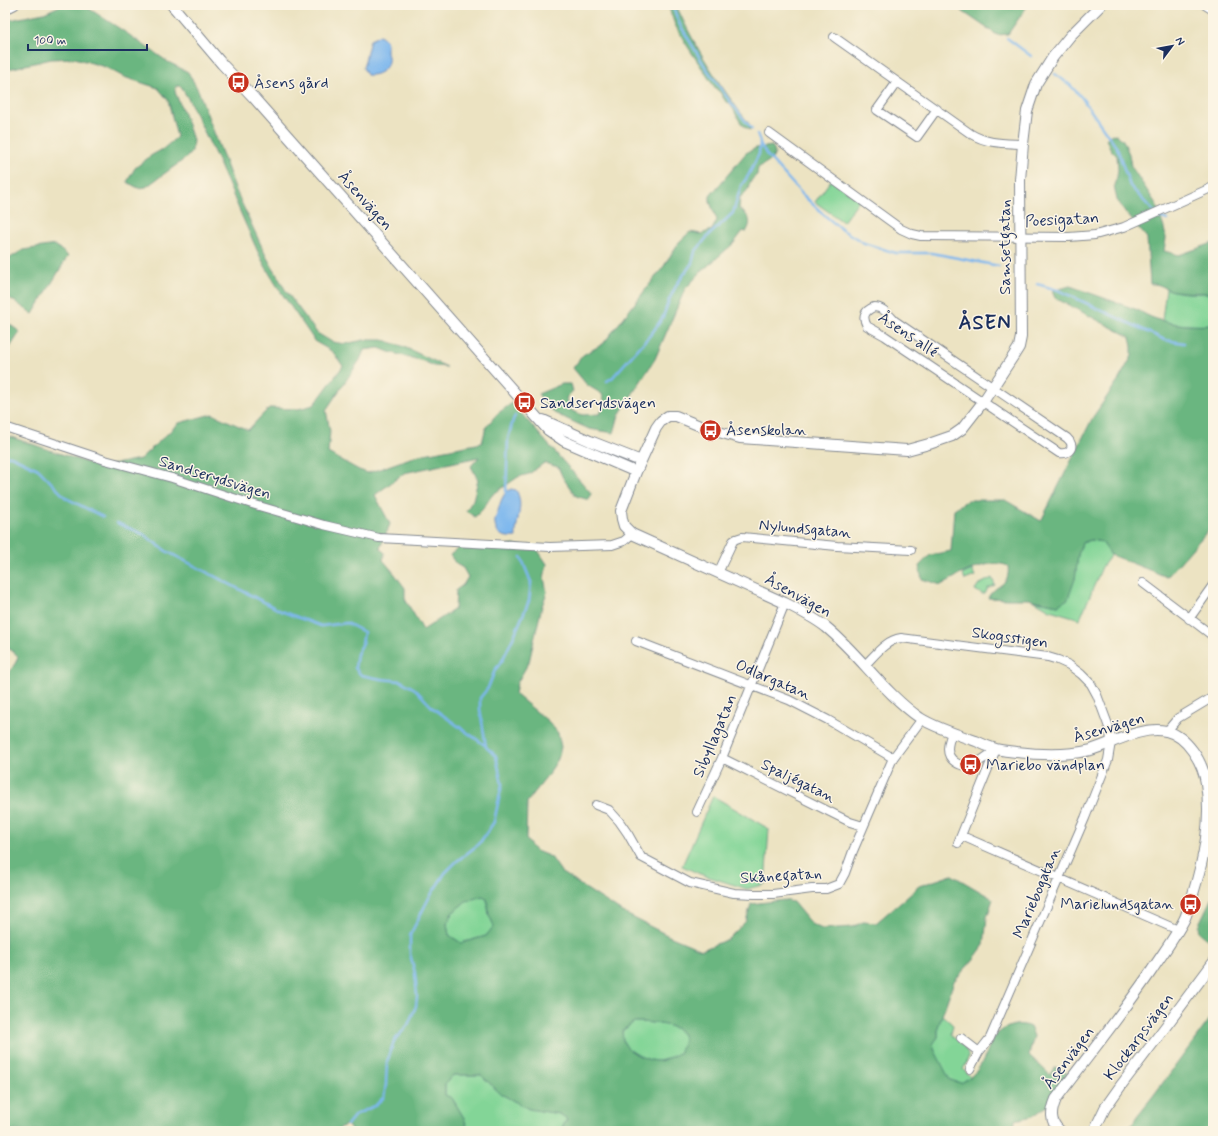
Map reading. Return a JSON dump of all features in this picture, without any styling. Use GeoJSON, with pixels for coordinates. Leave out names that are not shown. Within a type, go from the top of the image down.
{"type":"FeatureCollection","features":[{"type":"Feature","properties":{"kind":"street"},"geometry":{"type":"LineString","coordinates":[[5,10],[15,5]]}},
{"type":"Feature","properties":{"kind":"street","name":"Åsenvägen"},"geometry":{"type":"LineString","coordinates":[[172,5],[222,64],[254,98],[548,430],[564,441],[636,472]]}},
{"type":"Feature","properties":{"kind":"street","name":"Samsetgatan"},"geometry":{"type":"LineString","coordinates":[[641,461],[656,428],[661,420],[668,416],[676,416],[705,428],[740,438],[907,450],[952,436],[962,429],[983,402],[1019,347],[1021,337],[1020,180],[1027,111],[1036,84],[1053,57],[1070,36],[1101,5]]}},
{"type":"Feature","properties":{"kind":"street"},"geometry":{"type":"LineString","coordinates":[[1206,5],[1213,10]]}},
{"type":"Feature","properties":{"kind":"street"},"geometry":{"type":"LineString","coordinates":[[834,37],[981,140],[1023,144]]}},
{"type":"Feature","properties":{"kind":"street"},"geometry":{"type":"LineString","coordinates":[[897,82],[877,110],[917,137],[937,109]]}},
{"type":"Feature","properties":{"kind":"street","name":"Poesigatan"},"geometry":{"type":"LineString","coordinates":[[769,133],[901,229],[921,236],[1069,237],[1095,235],[1124,227],[1213,187]]}},
{"type":"Feature","properties":{"kind":"street","name":"Åsens allé"},"geometry":{"type":"LineString","coordinates":[[879,307],[895,321],[993,387],[1070,440],[1071,447],[1068,453],[1059,454],[885,336],[867,326],[864,317],[865,312],[868,309],[879,307]]}},
{"type":"Feature","properties":{"kind":"street","name":"Åsenvägen"},"geometry":{"type":"LineString","coordinates":[[536,416],[550,424],[641,461]]}},
{"type":"Feature","properties":{"kind":"street","name":"Sandserydsvägen"},"geometry":{"type":"LineString","coordinates":[[5,427],[105,460],[172,478],[252,504],[324,525],[379,538],[558,546],[612,545],[624,541],[632,534]]}},
{"type":"Feature","properties":{"kind":"street"},"geometry":{"type":"LineString","coordinates":[[632,534],[624,526],[621,511],[641,461]]}},
{"type":"Feature","properties":{"kind":"street","name":"Åsenvägen"},"geometry":{"type":"LineString","coordinates":[[632,534],[785,603],[807,615],[825,627],[865,665],[893,696],[922,719],[952,733],[996,749],[1045,755],[1071,754],[1092,749],[1132,735],[1154,730],[1167,731],[1176,736],[1194,751],[1205,776],[1208,796],[1207,838],[1200,871],[1185,918],[1138,991],[1056,1099],[1051,1114],[1052,1121],[1060,1131]]}},
{"type":"Feature","properties":{"kind":"street","name":"Nylundsgatan"},"geometry":{"type":"LineString","coordinates":[[718,573],[733,542],[736,538],[742,537],[837,546],[911,550]]}},
{"type":"Feature","properties":{"kind":"street"},"geometry":{"type":"LineString","coordinates":[[1143,583],[1213,636]]}},
{"type":"Feature","properties":{"kind":"street"},"geometry":{"type":"LineString","coordinates":[[1189,619],[1213,586]]}},
{"type":"Feature","properties":{"kind":"street","name":"Sibyllagatan"},"geometry":{"type":"LineString","coordinates":[[697,812],[722,758],[785,603]]}},
{"type":"Feature","properties":{"kind":"street","name":"Skogsstigen"},"geometry":{"type":"LineString","coordinates":[[865,665],[886,644],[893,639],[901,638],[1048,657],[1058,660],[1069,665],[1091,684],[1097,695],[1110,730],[1111,742]]}},
{"type":"Feature","properties":{"kind":"street","name":"Odlargatan"},"geometry":{"type":"LineString","coordinates":[[636,641],[789,700],[828,720],[893,758]]}},
{"type":"Feature","properties":{"kind":"street"},"geometry":{"type":"LineString","coordinates":[[1167,731],[1178,718],[1213,697]]}},
{"type":"Feature","properties":{"kind":"street","name":"Skånegatan"},"geometry":{"type":"LineString","coordinates":[[596,805],[609,810],[619,821],[642,857],[690,883],[734,893],[754,894],[773,894],[812,889],[826,889],[839,884],[893,758],[922,719]]}},
{"type":"Feature","properties":{"kind":"street"},"geometry":{"type":"LineString","coordinates":[[952,733],[948,745],[949,754],[956,763],[961,765],[971,765],[988,756],[996,749]]}},
{"type":"Feature","properties":{"kind":"street","name":"Mariebogatan"},"geometry":{"type":"LineString","coordinates":[[970,1069],[990,1038],[1085,818],[1108,760],[1111,742]]}},
{"type":"Feature","properties":{"kind":"street"},"geometry":{"type":"LineString","coordinates":[[996,749],[960,840],[1058,878],[1178,930]]}},
{"type":"Feature","properties":{"kind":"street","name":"Spaljégatan"},"geometry":{"type":"LineString","coordinates":[[722,758],[850,822],[863,826]]}},
{"type":"Feature","properties":{"kind":"street","name":"Klockarpsvägen"},"geometry":{"type":"LineString","coordinates":[[1094,1131],[1105,1108],[1122,1084],[1213,963]]}},
{"type":"Feature","properties":{"kind":"street"},"geometry":{"type":"LineString","coordinates":[[961,1038],[980,1052]]}},
{"type":"Feature","properties":{"kind":"green space"},"geometry":{"type":"Polygon","coordinates":[[[62,5],[76,5],[88,8],[168,62],[188,72],[198,90],[237,193],[266,256],[286,291],[317,333],[332,342],[345,344],[364,340],[383,340],[402,346],[447,367],[434,366],[423,361],[379,348],[364,350],[360,360],[326,410],[330,431],[328,453],[359,470],[368,473],[419,455],[482,443],[486,427],[497,414],[512,403],[591,493],[589,500],[576,496],[563,478],[558,467],[544,463],[529,474],[518,477],[492,495],[482,510],[475,517],[466,511],[473,500],[478,480],[471,466],[479,457],[404,473],[375,495],[390,524],[380,548],[385,553],[383,560],[405,588],[405,599],[423,630],[455,609],[456,590],[463,585],[468,577],[463,568],[456,564],[450,555],[459,548],[487,548],[515,545],[537,549],[547,564],[544,578],[547,592],[542,606],[529,662],[517,683],[515,694],[549,722],[558,733],[561,747],[558,759],[546,778],[527,802],[526,839],[534,850],[551,857],[562,873],[622,912],[669,936],[702,950],[728,939],[746,921],[751,904],[784,900],[793,902],[811,924],[822,929],[853,927],[863,922],[876,923],[919,886],[952,875],[993,899],[987,917],[984,945],[954,981],[938,1027],[938,1037],[933,1044],[934,1049],[950,1080],[961,1083],[978,1069],[984,1060],[991,1043],[998,1033],[1014,1025],[1030,1027],[1034,1036],[1029,1055],[1050,1075],[1056,1067],[1067,1073],[1050,1104],[1033,1116],[1015,1120],[1014,1129],[1017,1131],[552,1131],[562,1128],[567,1119],[560,1114],[529,1109],[501,1094],[481,1075],[453,1075],[445,1084],[445,1095],[452,1098],[464,1118],[467,1127],[465,1131],[352,1131],[347,1125],[341,1127],[338,1131],[5,1131],[5,679],[16,662],[18,656],[5,647],[5,435],[100,467],[140,459],[179,423],[212,414],[248,430],[269,408],[298,409],[314,405],[343,366],[333,352],[314,341],[270,274],[258,252],[190,101],[180,86],[176,86],[175,92],[193,140],[192,151],[186,158],[146,187],[138,188],[127,182],[135,168],[152,155],[163,149],[177,137],[168,100],[158,88],[124,77],[105,67],[75,58],[51,59],[5,70],[5,21],[44,13],[62,5]],[[483,896],[466,901],[452,913],[447,924],[449,935],[461,943],[486,936],[494,926],[489,915],[487,899],[483,896]],[[634,1022],[622,1031],[624,1043],[634,1053],[650,1060],[659,1061],[679,1053],[684,1038],[682,1033],[677,1029],[662,1024],[634,1022]]]}},
{"type":"Feature","properties":{"kind":"green space"},"geometry":{"type":"Polygon","coordinates":[[[668,5],[676,5],[700,52],[729,97],[750,125],[750,130],[743,125],[730,103],[726,102],[720,92],[715,88],[686,44],[675,25],[668,5]]]}},
{"type":"Feature","properties":{"kind":"green space"},"geometry":{"type":"Polygon","coordinates":[[[953,5],[1028,5],[1008,34],[997,35],[953,5]]]}},
{"type":"Feature","properties":{"kind":"green space"},"geometry":{"type":"Polygon","coordinates":[[[1112,134],[1117,135],[1123,140],[1129,154],[1131,166],[1156,204],[1166,238],[1164,251],[1179,255],[1213,243],[1213,293],[1189,293],[1174,291],[1157,284],[1150,284],[1147,238],[1117,200],[1114,185],[1118,169],[1117,156],[1111,150],[1106,139],[1112,134]]]}},
{"type":"Feature","properties":{"kind":"green space"},"geometry":{"type":"Polygon","coordinates":[[[772,146],[775,154],[772,159],[758,168],[757,175],[750,183],[748,189],[740,197],[739,209],[749,219],[749,225],[746,232],[743,231],[734,243],[702,271],[685,289],[655,359],[619,415],[614,433],[589,429],[554,413],[538,394],[562,384],[571,384],[573,391],[566,398],[572,411],[583,415],[600,414],[605,403],[602,394],[587,385],[573,368],[583,355],[603,344],[664,266],[679,242],[690,232],[701,234],[712,230],[717,220],[710,202],[710,196],[746,153],[756,148],[772,146]]]}},
{"type":"Feature","properties":{"kind":"green space"},"geometry":{"type":"Polygon","coordinates":[[[831,180],[859,200],[843,222],[815,202],[831,180]]]}},
{"type":"Feature","properties":{"kind":"green space"},"geometry":{"type":"Polygon","coordinates":[[[55,245],[68,256],[33,314],[5,295],[5,261],[23,250],[55,245]]]}},
{"type":"Feature","properties":{"kind":"green space"},"geometry":{"type":"Polygon","coordinates":[[[1070,286],[1138,310],[1155,319],[1174,324],[1213,325],[1213,525],[1167,577],[1111,555],[1102,542],[1091,540],[1082,543],[1078,555],[1075,579],[1068,599],[1058,605],[1028,599],[988,598],[994,590],[1005,582],[1007,578],[1008,566],[1000,564],[992,564],[973,569],[941,585],[922,579],[919,566],[930,555],[951,551],[954,509],[968,500],[1005,500],[1041,521],[1093,417],[1119,379],[1132,356],[1130,337],[1055,298],[1052,291],[1070,286]]]}},
{"type":"Feature","properties":{"kind":"green space"},"geometry":{"type":"Polygon","coordinates":[[[1166,288],[1183,293],[1213,293],[1213,325],[1187,325],[1162,321],[1166,288]]]}},
{"type":"Feature","properties":{"kind":"green space"},"geometry":{"type":"Polygon","coordinates":[[[5,321],[20,332],[5,355],[5,321]]]}},
{"type":"Feature","properties":{"kind":"green space"},"geometry":{"type":"Polygon","coordinates":[[[1091,540],[1102,542],[1111,555],[1102,567],[1080,619],[1050,610],[1033,600],[1058,605],[1075,579],[1078,555],[1082,543],[1091,540]]]}},
{"type":"Feature","properties":{"kind":"green space"},"geometry":{"type":"Polygon","coordinates":[[[972,570],[975,576],[965,580],[963,574],[972,570]]]}},
{"type":"Feature","properties":{"kind":"green space"},"geometry":{"type":"Polygon","coordinates":[[[992,578],[995,585],[988,588],[985,594],[975,590],[978,585],[992,578]]]}},
{"type":"Feature","properties":{"kind":"green space"},"geometry":{"type":"Polygon","coordinates":[[[713,796],[769,829],[765,884],[747,889],[700,874],[682,866],[713,796]]]}},
{"type":"Feature","properties":{"kind":"green space"},"geometry":{"type":"Polygon","coordinates":[[[1213,895],[1213,924],[1211,928],[1213,941],[1211,942],[1199,932],[1198,926],[1213,895]]]}},
{"type":"Feature","properties":{"kind":"green space"},"geometry":{"type":"Polygon","coordinates":[[[483,896],[487,899],[489,915],[494,926],[486,936],[461,943],[449,935],[447,924],[452,913],[466,901],[483,896]]]}},
{"type":"Feature","properties":{"kind":"green space"},"geometry":{"type":"Polygon","coordinates":[[[942,1015],[953,1025],[951,1034],[968,1053],[968,1058],[963,1069],[970,1077],[961,1083],[947,1077],[933,1044],[938,1037],[938,1027],[942,1015]]]}},
{"type":"Feature","properties":{"kind":"green space"},"geometry":{"type":"Polygon","coordinates":[[[1213,1015],[1213,1131],[1128,1131],[1137,1116],[1213,1015]]]}},
{"type":"Feature","properties":{"kind":"green space"},"geometry":{"type":"Polygon","coordinates":[[[634,1022],[662,1024],[677,1029],[682,1033],[684,1038],[679,1053],[667,1059],[655,1061],[634,1053],[624,1043],[622,1031],[634,1022]]]}},
{"type":"Feature","properties":{"kind":"green space"},"geometry":{"type":"Polygon","coordinates":[[[453,1075],[481,1075],[501,1094],[529,1109],[560,1114],[567,1119],[562,1128],[552,1131],[465,1131],[467,1127],[464,1118],[452,1098],[445,1096],[445,1084],[453,1075]]]}},
{"type":"Feature","properties":{"kind":"water"},"geometry":{"type":"Polygon","coordinates":[[[380,35],[386,42],[387,46],[387,65],[386,68],[374,75],[367,75],[363,68],[370,40],[380,35]]]}},
{"type":"Feature","properties":{"kind":"water"},"geometry":{"type":"Polygon","coordinates":[[[508,490],[516,490],[520,502],[516,537],[502,535],[495,527],[495,519],[502,498],[508,490]]]}},
{"type":"Feature","properties":{"kind":"waterway"},"geometry":{"type":"LineString","coordinates":[[672,5],[680,25],[706,68],[752,129]]}},
{"type":"Feature","properties":{"kind":"waterway"},"geometry":{"type":"LineString","coordinates":[[1007,38],[1031,56]]}},
{"type":"Feature","properties":{"kind":"waterway"},"geometry":{"type":"LineString","coordinates":[[1055,74],[1070,85],[1082,98],[1117,148],[1130,186],[1158,216],[1167,220]]}},
{"type":"Feature","properties":{"kind":"waterway"},"geometry":{"type":"LineString","coordinates":[[607,381],[612,378],[652,333],[663,317],[677,284],[692,263],[695,252],[708,236],[733,213],[741,186],[759,154],[760,142],[757,134]]}},
{"type":"Feature","properties":{"kind":"waterway"},"geometry":{"type":"LineString","coordinates":[[760,143],[766,154],[802,194],[841,229],[864,243],[896,253],[932,253],[999,266]]}},
{"type":"Feature","properties":{"kind":"waterway"},"geometry":{"type":"LineString","coordinates":[[1037,284],[1058,290],[1165,340],[1184,343]]}},
{"type":"Feature","properties":{"kind":"waterway"},"geometry":{"type":"LineString","coordinates":[[506,494],[508,439],[515,416]]}},
{"type":"Feature","properties":{"kind":"waterway"},"geometry":{"type":"LineString","coordinates":[[5,456],[11,456],[38,469],[66,498],[103,517]]}},
{"type":"Feature","properties":{"kind":"waterway"},"geometry":{"type":"LineString","coordinates":[[117,523],[143,534],[166,551],[281,611],[321,626],[347,623],[364,632],[362,645],[357,654],[355,668],[361,675],[401,681],[415,689],[433,708],[486,746]]}},
{"type":"Feature","properties":{"kind":"waterway"},"geometry":{"type":"LineString","coordinates":[[347,1125],[355,1115],[376,1105],[384,1097],[387,1062],[394,1041],[408,1025],[416,1006],[417,996],[415,973],[410,954],[410,935],[429,898],[445,873],[457,861],[479,844],[494,822],[502,784],[496,756],[486,747],[480,709],[480,698],[488,688],[495,670],[502,661],[529,601],[531,582],[521,557]]}},
{"type":"Feature","properties":{"kind":"place","name":"Åsens gård"},"geometry":{"type":"Point","coordinates":[239,83]}},
{"type":"Feature","properties":{"kind":"place","name":"Sandserydsvägen"},"geometry":{"type":"Point","coordinates":[524,403]}},
{"type":"Feature","properties":{"kind":"place","name":"Åsenskolan"},"geometry":{"type":"Point","coordinates":[711,430]}},
{"type":"Feature","properties":{"kind":"place","name":"Mariebo vändplan"},"geometry":{"type":"Point","coordinates":[971,765]}},
{"type":"Feature","properties":{"kind":"place","name":"Marielundsgatan"},"geometry":{"type":"Point","coordinates":[1190,904]}},
{"type":"Feature","properties":{"kind":"district","name":"ÅSEN"},"geometry":{"type":"Point","coordinates":[985,323]}}]}
